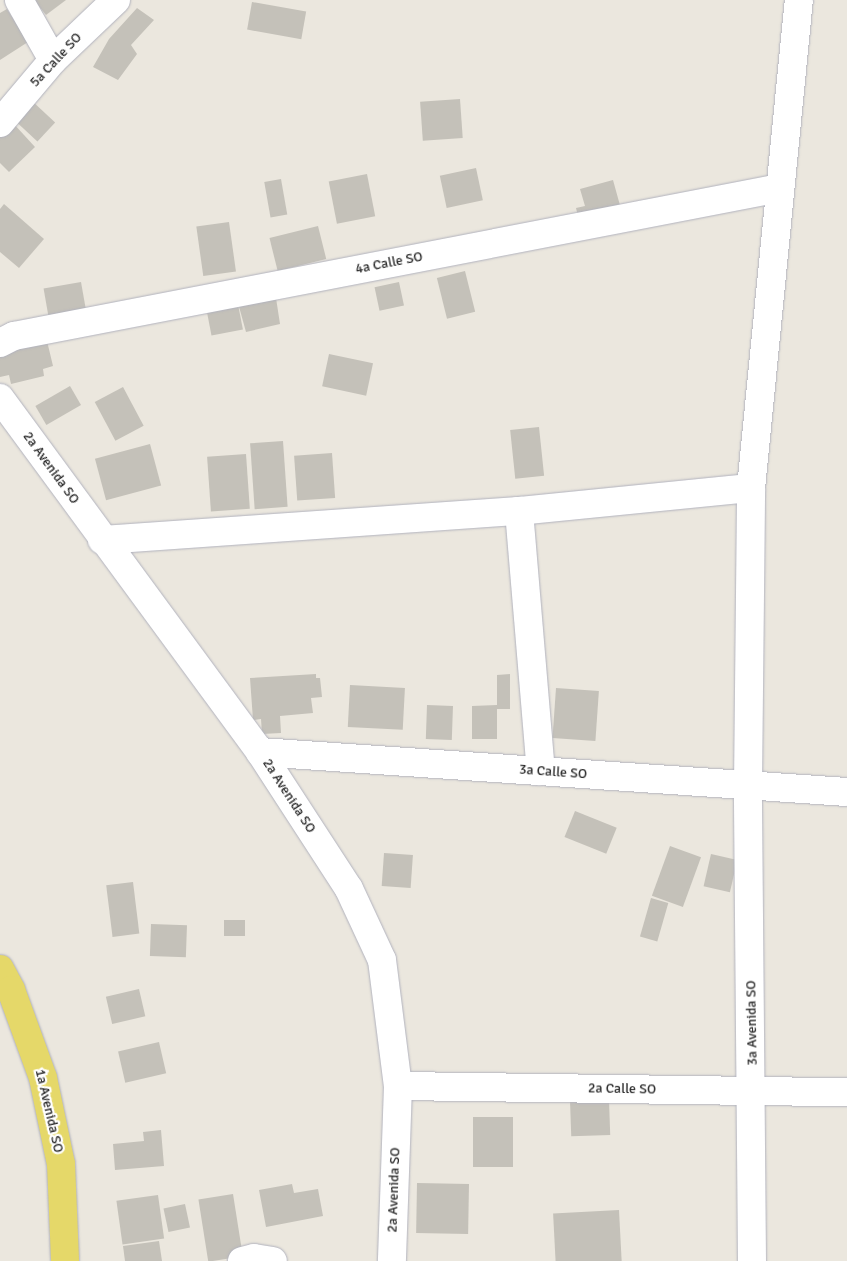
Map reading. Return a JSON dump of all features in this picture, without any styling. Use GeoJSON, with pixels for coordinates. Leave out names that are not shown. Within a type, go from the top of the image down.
{"type":"FeatureCollection","features":[{"type":"Feature","properties":{"kind":"main road","name":"1a Avenida SO"},"geometry":{"type":"LineString","coordinates":[[0,969],[11,990],[43,1078],[61,1164],[65,1261]]}},
{"type":"Feature","properties":{"kind":"street"},"geometry":{"type":"LineString","coordinates":[[20,0],[53,60]]}},
{"type":"Feature","properties":{"kind":"street","name":"5a Calle SO"},"geometry":{"type":"LineString","coordinates":[[0,123],[53,60],[116,0]]}},
{"type":"Feature","properties":{"kind":"street","name":"3a Avenida SO"},"geometry":{"type":"LineString","coordinates":[[752,1261],[753,1091],[748,785],[751,488],[799,0]]}},
{"type":"Feature","properties":{"kind":"street","name":"4a Calle SO"},"geometry":{"type":"LineString","coordinates":[[0,343],[24,334],[780,188]]}},
{"type":"Feature","properties":{"kind":"street","name":"2a Avenida SO"},"geometry":{"type":"LineString","coordinates":[[0,398],[102,540],[260,752],[349,889],[382,960],[398,1086],[392,1261]]}},
{"type":"Feature","properties":{"kind":"street"},"geometry":{"type":"LineString","coordinates":[[102,540],[520,511],[751,488]]}},
{"type":"Feature","properties":{"kind":"street"},"geometry":{"type":"LineString","coordinates":[[520,511],[541,771]]}},
{"type":"Feature","properties":{"kind":"street","name":"3a Calle SO"},"geometry":{"type":"LineString","coordinates":[[260,752],[847,792]]}},
{"type":"Feature","properties":{"kind":"street","name":"2a Calle SO"},"geometry":{"type":"LineString","coordinates":[[398,1086],[847,1092]]}},
{"type":"Feature","properties":{"kind":"street"},"geometry":{"type":"LineString","coordinates":[[242,1261],[254,1258],[274,1261]]}},
{"type":"Feature","properties":{"kind":"building"},"geometry":{"type":"Polygon","coordinates":[[[34,0],[66,0],[46,15],[34,0]]]}},
{"type":"Feature","properties":{"kind":"building"},"geometry":{"type":"Polygon","coordinates":[[[252,2],[306,12],[301,39],[247,30],[252,2]]]}},
{"type":"Feature","properties":{"kind":"building"},"geometry":{"type":"Polygon","coordinates":[[[137,8],[154,20],[131,45],[137,54],[118,80],[93,67],[109,39],[137,8]]]}},
{"type":"Feature","properties":{"kind":"building"},"geometry":{"type":"Polygon","coordinates":[[[7,9],[28,42],[0,60],[0,13],[7,9]]]}},
{"type":"Feature","properties":{"kind":"building"},"geometry":{"type":"Polygon","coordinates":[[[460,99],[463,138],[423,141],[420,102],[460,99]]]}},
{"type":"Feature","properties":{"kind":"building"},"geometry":{"type":"Polygon","coordinates":[[[31,100],[55,123],[37,142],[13,119],[31,100]]]}},
{"type":"Feature","properties":{"kind":"building"},"geometry":{"type":"Polygon","coordinates":[[[13,123],[35,147],[9,172],[0,163],[0,135],[13,123]]]}},
{"type":"Feature","properties":{"kind":"building"},"geometry":{"type":"Polygon","coordinates":[[[476,168],[483,200],[447,208],[440,176],[476,168]]]}},
{"type":"Feature","properties":{"kind":"building"},"geometry":{"type":"Polygon","coordinates":[[[367,174],[375,216],[337,224],[329,181],[367,174]]]}},
{"type":"Feature","properties":{"kind":"building"},"geometry":{"type":"Polygon","coordinates":[[[281,179],[287,214],[271,217],[264,182],[281,179]]]}},
{"type":"Feature","properties":{"kind":"building"},"geometry":{"type":"Polygon","coordinates":[[[613,180],[621,209],[579,220],[576,208],[585,206],[580,189],[613,180]]]}},
{"type":"Feature","properties":{"kind":"building"},"geometry":{"type":"Polygon","coordinates":[[[4,204],[44,239],[19,268],[0,252],[0,209],[4,204]]]}},
{"type":"Feature","properties":{"kind":"building"},"geometry":{"type":"Polygon","coordinates":[[[229,222],[236,272],[203,276],[196,227],[229,222]]]}},
{"type":"Feature","properties":{"kind":"building"},"geometry":{"type":"Polygon","coordinates":[[[318,226],[326,259],[278,271],[269,238],[318,226]]]}},
{"type":"Feature","properties":{"kind":"building"},"geometry":{"type":"Polygon","coordinates":[[[465,271],[475,312],[447,319],[437,278],[465,271]]]}},
{"type":"Feature","properties":{"kind":"building"},"geometry":{"type":"Polygon","coordinates":[[[81,282],[86,310],[48,316],[44,289],[81,282]]]}},
{"type":"Feature","properties":{"kind":"building"},"geometry":{"type":"Polygon","coordinates":[[[399,282],[404,305],[380,311],[375,287],[399,282]]]}},
{"type":"Feature","properties":{"kind":"building"},"geometry":{"type":"Polygon","coordinates":[[[276,298],[280,324],[246,332],[238,303],[276,298]]]}},
{"type":"Feature","properties":{"kind":"building"},"geometry":{"type":"Polygon","coordinates":[[[237,299],[243,329],[212,336],[206,305],[237,299]]]}},
{"type":"Feature","properties":{"kind":"building"},"geometry":{"type":"Polygon","coordinates":[[[47,341],[53,366],[43,369],[44,376],[11,384],[9,375],[0,377],[0,352],[47,341]]]}},
{"type":"Feature","properties":{"kind":"building"},"geometry":{"type":"Polygon","coordinates":[[[329,354],[373,363],[366,396],[322,386],[329,354]]]}},
{"type":"Feature","properties":{"kind":"building"},"geometry":{"type":"Polygon","coordinates":[[[70,386],[81,405],[46,425],[35,406],[70,386]]]}},
{"type":"Feature","properties":{"kind":"building"},"geometry":{"type":"Polygon","coordinates":[[[123,387],[144,426],[115,441],[95,402],[123,387]]]}},
{"type":"Feature","properties":{"kind":"building"},"geometry":{"type":"Polygon","coordinates":[[[539,427],[544,476],[515,479],[510,430],[539,427]]]}},
{"type":"Feature","properties":{"kind":"building"},"geometry":{"type":"Polygon","coordinates":[[[283,441],[288,507],[255,509],[250,443],[283,441]]]}},
{"type":"Feature","properties":{"kind":"building"},"geometry":{"type":"Polygon","coordinates":[[[150,444],[161,486],[106,500],[95,459],[150,444]]]}},
{"type":"Feature","properties":{"kind":"building"},"geometry":{"type":"Polygon","coordinates":[[[332,453],[335,498],[297,501],[294,456],[332,453]]]}},
{"type":"Feature","properties":{"kind":"building"},"geometry":{"type":"Polygon","coordinates":[[[246,454],[250,509],[211,512],[207,457],[246,454]]]}},
{"type":"Feature","properties":{"kind":"building"},"geometry":{"type":"Polygon","coordinates":[[[316,674],[316,678],[320,678],[322,697],[311,698],[313,713],[280,716],[281,733],[262,734],[261,719],[253,720],[250,678],[316,674]]]}},
{"type":"Feature","properties":{"kind":"building"},"geometry":{"type":"Polygon","coordinates":[[[510,674],[510,709],[497,709],[497,739],[472,739],[472,706],[497,705],[497,675],[510,674]]]}},
{"type":"Feature","properties":{"kind":"building"},"geometry":{"type":"Polygon","coordinates":[[[350,685],[405,688],[403,730],[348,727],[350,685]]]}},
{"type":"Feature","properties":{"kind":"building"},"geometry":{"type":"Polygon","coordinates":[[[556,688],[599,691],[595,741],[553,738],[556,688]]]}},
{"type":"Feature","properties":{"kind":"building"},"geometry":{"type":"Polygon","coordinates":[[[427,705],[453,706],[452,740],[426,739],[427,705]]]}},
{"type":"Feature","properties":{"kind":"building"},"geometry":{"type":"Polygon","coordinates":[[[575,811],[617,828],[606,854],[565,837],[575,811]]]}},
{"type":"Feature","properties":{"kind":"building"},"geometry":{"type":"Polygon","coordinates":[[[670,846],[701,857],[683,907],[652,896],[670,846]]]}},
{"type":"Feature","properties":{"kind":"building"},"geometry":{"type":"Polygon","coordinates":[[[384,853],[413,855],[411,888],[382,886],[384,853]]]}},
{"type":"Feature","properties":{"kind":"building"},"geometry":{"type":"Polygon","coordinates":[[[711,854],[737,860],[730,892],[704,886],[711,854]]]}},
{"type":"Feature","properties":{"kind":"building"},"geometry":{"type":"Polygon","coordinates":[[[133,882],[139,934],[113,937],[106,885],[133,882]]]}},
{"type":"Feature","properties":{"kind":"building"},"geometry":{"type":"Polygon","coordinates":[[[651,898],[668,903],[657,941],[640,936],[651,898]]]}},
{"type":"Feature","properties":{"kind":"building"},"geometry":{"type":"Polygon","coordinates":[[[224,920],[245,920],[245,936],[224,936],[224,920]]]}},
{"type":"Feature","properties":{"kind":"building"},"geometry":{"type":"Polygon","coordinates":[[[151,924],[187,925],[186,957],[150,956],[151,924]]]}},
{"type":"Feature","properties":{"kind":"building"},"geometry":{"type":"Polygon","coordinates":[[[139,989],[145,1016],[112,1024],[106,997],[139,989]]]}},
{"type":"Feature","properties":{"kind":"building"},"geometry":{"type":"Polygon","coordinates":[[[159,1042],[166,1073],[125,1083],[118,1051],[159,1042]]]}},
{"type":"Feature","properties":{"kind":"building"},"geometry":{"type":"Polygon","coordinates":[[[609,1100],[610,1135],[571,1136],[570,1101],[609,1100]]]}},
{"type":"Feature","properties":{"kind":"building"},"geometry":{"type":"Polygon","coordinates":[[[473,1117],[513,1117],[513,1167],[473,1167],[473,1117]]]}},
{"type":"Feature","properties":{"kind":"building"},"geometry":{"type":"Polygon","coordinates":[[[161,1130],[164,1166],[115,1170],[113,1144],[144,1141],[143,1132],[161,1130]]]}},
{"type":"Feature","properties":{"kind":"building"},"geometry":{"type":"Polygon","coordinates":[[[417,1183],[469,1184],[468,1234],[416,1233],[417,1183]]]}},
{"type":"Feature","properties":{"kind":"building"},"geometry":{"type":"Polygon","coordinates":[[[292,1184],[294,1193],[318,1189],[323,1216],[266,1227],[259,1190],[292,1184]]]}},
{"type":"Feature","properties":{"kind":"building"},"geometry":{"type":"Polygon","coordinates":[[[233,1194],[243,1256],[208,1261],[198,1199],[233,1194]]]}},
{"type":"Feature","properties":{"kind":"building"},"geometry":{"type":"Polygon","coordinates":[[[158,1195],[164,1239],[123,1244],[116,1201],[158,1195]]]}},
{"type":"Feature","properties":{"kind":"building"},"geometry":{"type":"Polygon","coordinates":[[[185,1204],[190,1227],[168,1232],[163,1209],[185,1204]]]}},
{"type":"Feature","properties":{"kind":"building"},"geometry":{"type":"Polygon","coordinates":[[[619,1210],[622,1261],[556,1261],[553,1213],[619,1210]]]}},
{"type":"Feature","properties":{"kind":"building"},"geometry":{"type":"Polygon","coordinates":[[[159,1241],[162,1261],[125,1261],[123,1246],[159,1241]]]}}]}
